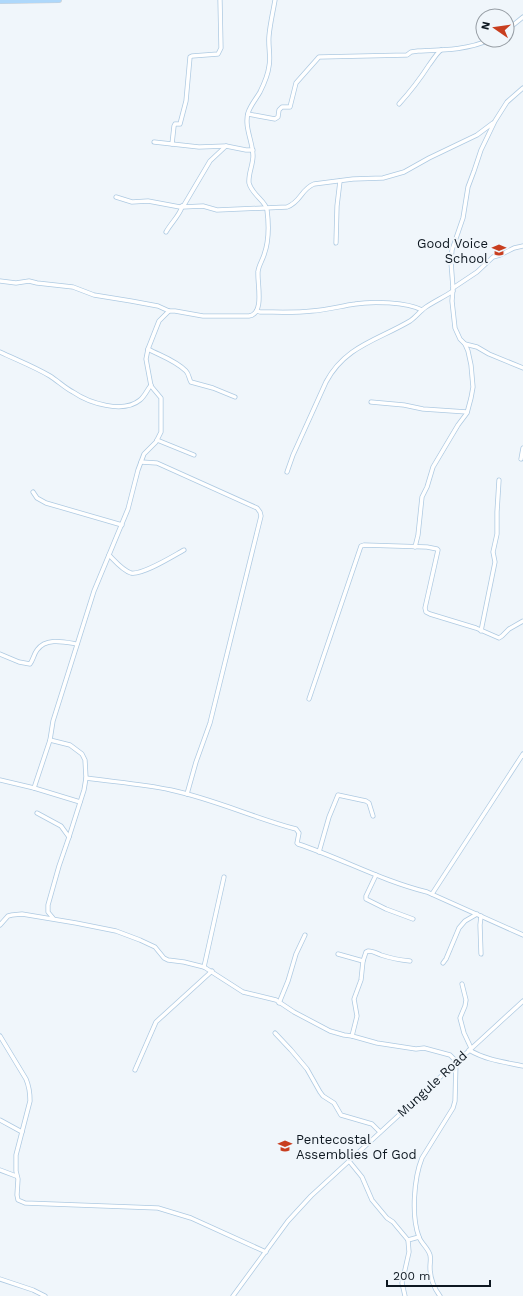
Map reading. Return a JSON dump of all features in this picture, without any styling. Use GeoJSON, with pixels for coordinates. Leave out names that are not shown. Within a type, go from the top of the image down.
{"type":"FeatureCollection","features":[{"type":"Feature","properties":{"kind":"highway"},"geometry":{"type":"LineString","coordinates":[[0,1],[59,0]]}},
{"type":"Feature","properties":{"kind":"street"},"geometry":{"type":"LineString","coordinates":[[172,144],[174,126],[175,124],[180,124],[186,101],[190,57],[218,54],[221,48],[220,0]]}},
{"type":"Feature","properties":{"kind":"street"},"geometry":{"type":"LineString","coordinates":[[0,281],[16,283],[29,281],[73,287],[94,295],[158,306],[169,311],[209,317],[252,316],[257,311],[259,291],[258,273],[264,257],[268,238],[267,208],[256,195],[249,183],[253,150],[248,127],[248,114],[263,87],[270,64],[269,36],[275,0]]}},
{"type":"Feature","properties":{"kind":"street"},"geometry":{"type":"LineString","coordinates":[[515,24],[523,17]]}},
{"type":"Feature","properties":{"kind":"street"},"geometry":{"type":"LineString","coordinates":[[248,114],[275,119],[278,117],[279,110],[282,107],[290,108],[296,83],[319,57],[407,55],[411,52],[475,45]]}},
{"type":"Feature","properties":{"kind":"street"},"geometry":{"type":"LineString","coordinates":[[399,104],[441,50]]}},
{"type":"Feature","properties":{"kind":"street"},"geometry":{"type":"LineString","coordinates":[[415,547],[418,535],[422,496],[427,487],[433,467],[467,412],[471,398],[473,378],[468,351],[465,344],[456,333],[455,328],[452,301],[452,250],[463,218],[468,187],[481,150],[495,121],[507,102],[523,88]]}},
{"type":"Feature","properties":{"kind":"street"},"geometry":{"type":"LineString","coordinates":[[116,197],[132,202],[148,201],[178,207],[203,206],[217,210],[279,208],[291,206],[305,190],[314,184],[365,178],[382,178],[404,172],[477,135],[495,121]]}},
{"type":"Feature","properties":{"kind":"street"},"geometry":{"type":"LineString","coordinates":[[154,142],[199,147],[226,146],[253,150]]}},
{"type":"Feature","properties":{"kind":"street"},"geometry":{"type":"LineString","coordinates":[[166,232],[178,215],[210,161],[226,146]]}},
{"type":"Feature","properties":{"kind":"street"},"geometry":{"type":"LineString","coordinates":[[336,244],[340,181]]}},
{"type":"Feature","properties":{"kind":"street"},"geometry":{"type":"LineString","coordinates":[[287,472],[293,455],[332,372],[351,352],[367,342],[411,320],[422,310],[477,272],[493,257],[514,248],[523,246]]}},
{"type":"Feature","properties":{"kind":"street"},"geometry":{"type":"LineString","coordinates":[[257,311],[311,311],[371,302],[403,305],[422,310]]}},
{"type":"Feature","properties":{"kind":"street"},"geometry":{"type":"LineString","coordinates":[[34,788],[50,740],[53,721],[94,591],[128,509],[144,454],[157,440],[161,432],[161,398],[151,385],[146,359],[148,349],[159,321],[169,311]]}},
{"type":"Feature","properties":{"kind":"street"},"geometry":{"type":"LineString","coordinates":[[465,344],[477,347],[489,354],[523,368]]}},
{"type":"Feature","properties":{"kind":"street"},"geometry":{"type":"LineString","coordinates":[[148,349],[170,359],[182,368],[187,372],[191,382],[213,388],[235,397]]}},
{"type":"Feature","properties":{"kind":"street"},"geometry":{"type":"LineString","coordinates":[[0,352],[51,376],[72,392],[88,400],[101,404],[119,407],[134,404],[143,397],[151,385]]}},
{"type":"Feature","properties":{"kind":"street"},"geometry":{"type":"LineString","coordinates":[[371,402],[404,405],[423,409],[467,412]]}},
{"type":"Feature","properties":{"kind":"street"},"geometry":{"type":"LineString","coordinates":[[157,440],[194,455]]}},
{"type":"Feature","properties":{"kind":"street"},"geometry":{"type":"LineString","coordinates":[[521,459],[523,448]]}},
{"type":"Feature","properties":{"kind":"street"},"geometry":{"type":"LineString","coordinates":[[141,462],[157,463],[257,508],[261,516],[212,716],[187,794]]}},
{"type":"Feature","properties":{"kind":"street"},"geometry":{"type":"LineString","coordinates":[[481,631],[495,562],[493,552],[497,534],[499,480]]}},
{"type":"Feature","properties":{"kind":"street"},"geometry":{"type":"LineString","coordinates":[[33,492],[37,498],[46,503],[122,524]]}},
{"type":"Feature","properties":{"kind":"street"},"geometry":{"type":"LineString","coordinates":[[309,699],[361,546],[435,548],[438,550],[425,608],[426,612],[430,614],[476,628],[499,638],[509,629],[523,621]]}},
{"type":"Feature","properties":{"kind":"street"},"geometry":{"type":"LineString","coordinates":[[109,555],[126,570],[137,573],[184,550]]}},
{"type":"Feature","properties":{"kind":"street"},"geometry":{"type":"LineString","coordinates":[[0,654],[19,662],[30,664],[37,650],[41,646],[50,642],[54,641],[77,644]]}},
{"type":"Feature","properties":{"kind":"street"},"geometry":{"type":"LineString","coordinates":[[50,740],[70,745],[82,754],[85,760],[86,778],[48,905],[48,912],[54,919]]}},
{"type":"Feature","properties":{"kind":"street"},"geometry":{"type":"LineString","coordinates":[[432,894],[523,754]]}},
{"type":"Feature","properties":{"kind":"street"},"geometry":{"type":"LineString","coordinates":[[86,778],[156,787],[187,794],[296,829],[299,833],[298,844],[376,875],[432,894],[523,935]]}},
{"type":"Feature","properties":{"kind":"street"},"geometry":{"type":"LineString","coordinates":[[0,780],[34,788],[80,802]]}},
{"type":"Feature","properties":{"kind":"street"},"geometry":{"type":"LineString","coordinates":[[319,852],[329,817],[338,795],[366,801],[369,803],[373,816]]}},
{"type":"Feature","properties":{"kind":"street"},"geometry":{"type":"LineString","coordinates":[[37,813],[61,826],[69,837]]}},
{"type":"Feature","properties":{"kind":"street"},"geometry":{"type":"LineString","coordinates":[[376,875],[366,899],[386,909],[413,919]]}},
{"type":"Feature","properties":{"kind":"street"},"geometry":{"type":"LineString","coordinates":[[204,967],[224,877]]}},
{"type":"Feature","properties":{"kind":"street"},"geometry":{"type":"LineString","coordinates":[[0,925],[8,916],[17,914],[54,919],[116,931],[155,947],[164,958],[168,960],[190,963],[204,967],[243,992],[276,1000],[317,1026],[330,1031],[376,1044],[416,1049],[424,1048],[450,1055],[456,1061],[455,1102],[453,1108],[426,1150],[419,1165],[415,1195],[416,1227],[419,1237],[430,1254],[430,1272],[432,1282],[440,1296]]}},
{"type":"Feature","properties":{"kind":"street"},"geometry":{"type":"LineString","coordinates":[[479,915],[481,954]]}},
{"type":"Feature","properties":{"kind":"street"},"geometry":{"type":"LineString","coordinates":[[443,963],[459,928],[465,921],[479,915]]}},
{"type":"Feature","properties":{"kind":"street"},"geometry":{"type":"LineString","coordinates":[[280,1003],[296,954],[305,935]]}},
{"type":"Feature","properties":{"kind":"street"},"geometry":{"type":"LineString","coordinates":[[352,1036],[357,1016],[354,999],[361,980],[363,961],[366,952],[368,951],[410,961]]}},
{"type":"Feature","properties":{"kind":"street"},"geometry":{"type":"LineString","coordinates":[[338,954],[363,961]]}},
{"type":"Feature","properties":{"kind":"street"},"geometry":{"type":"LineString","coordinates":[[135,1070],[156,1022],[212,971]]}},
{"type":"Feature","properties":{"kind":"street"},"geometry":{"type":"LineString","coordinates":[[462,984],[466,1000],[460,1018],[470,1049],[477,1055],[496,1061],[523,1066]]}},
{"type":"Feature","properties":{"kind":"street","name":"Mungule Road"},"geometry":{"type":"LineString","coordinates":[[233,1296],[299,1208],[523,1000]]}},
{"type":"Feature","properties":{"kind":"street"},"geometry":{"type":"LineString","coordinates":[[275,1034],[307,1069],[320,1092],[323,1096],[334,1103],[340,1115],[372,1124],[380,1132]]}},
{"type":"Feature","properties":{"kind":"street"},"geometry":{"type":"LineString","coordinates":[[0,1036],[26,1078],[29,1086],[30,1101],[16,1155],[18,1200],[21,1202],[120,1208],[158,1208],[191,1218],[266,1252]]}},
{"type":"Feature","properties":{"kind":"street"},"geometry":{"type":"LineString","coordinates":[[0,1120],[22,1132]]}},
{"type":"Feature","properties":{"kind":"street"},"geometry":{"type":"LineString","coordinates":[[349,1160],[362,1177],[372,1200],[408,1240],[409,1252],[402,1283],[405,1296]]}},
{"type":"Feature","properties":{"kind":"street"},"geometry":{"type":"LineString","coordinates":[[0,1170],[16,1176]]}},
{"type":"Feature","properties":{"kind":"street"},"geometry":{"type":"LineString","coordinates":[[408,1240],[419,1237]]}},
{"type":"Feature","properties":{"kind":"street"},"geometry":{"type":"LineString","coordinates":[[0,1279],[34,1290],[45,1296]]}},
{"type":"Feature","properties":{"kind":"place","name":"Good Voice School"},"geometry":{"type":"Point","coordinates":[499,250]}},
{"type":"Feature","properties":{"kind":"place","name":"Pentecostal Assemblies Of God"},"geometry":{"type":"Point","coordinates":[285,1146]}}]}
